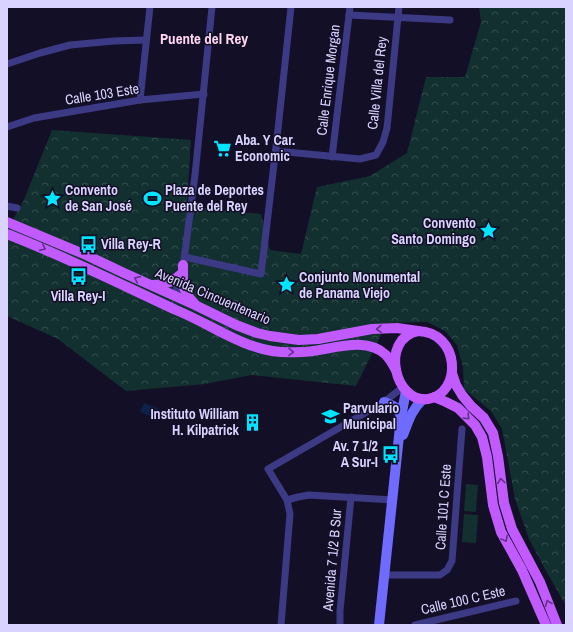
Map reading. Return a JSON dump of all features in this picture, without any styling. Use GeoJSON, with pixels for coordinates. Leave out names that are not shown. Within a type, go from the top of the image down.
{"type":"FeatureCollection","features":[{"type":"Feature","properties":{"kind":"main road","name":"Avenida Cincuentenario"},"geometry":{"type":"LineString","coordinates":[[7,222],[86,255],[236,325],[258,333],[289,339],[318,339],[372,329],[397,328],[418,331]]}},
{"type":"Feature","properties":{"kind":"main road","name":"Avenida Cincuentenario"},"geometry":{"type":"LineString","coordinates":[[7,234],[44,249],[257,348],[290,353],[348,345],[365,345],[382,351],[396,370]]}},
{"type":"Feature","properties":{"kind":"main road"},"geometry":{"type":"LineString","coordinates":[[152,285],[172,282],[183,266]]}},
{"type":"Feature","properties":{"kind":"main road"},"geometry":{"type":"LineString","coordinates":[[183,266],[184,289],[187,296],[195,305]]}},
{"type":"Feature","properties":{"kind":"main road"},"geometry":{"type":"LineString","coordinates":[[176,296],[186,310],[272,351]]}},
{"type":"Feature","properties":{"kind":"main road"},"geometry":{"type":"LineString","coordinates":[[418,331],[431,333],[441,339],[448,348],[452,360],[452,372],[447,385],[434,397],[423,399],[414,397],[404,389],[397,375],[395,357],[400,342],[408,334],[418,331]]}},
{"type":"Feature","properties":{"kind":"main road"},"geometry":{"type":"LineString","coordinates":[[452,372],[456,385],[462,395],[484,418],[493,433],[498,456],[504,504],[512,529],[540,582],[557,625]]}},
{"type":"Feature","properties":{"kind":"main road"},"geometry":{"type":"LineString","coordinates":[[434,397],[458,408],[474,425],[482,437],[487,458],[493,505],[501,532],[522,570],[546,625]]}},
{"type":"Feature","properties":{"kind":"street"},"geometry":{"type":"LineString","coordinates":[[140,100],[150,7]]}},
{"type":"Feature","properties":{"kind":"street"},"geometry":{"type":"LineString","coordinates":[[176,296],[183,266],[204,94],[212,7]]}},
{"type":"Feature","properties":{"kind":"street"},"geometry":{"type":"LineString","coordinates":[[183,266],[261,274],[272,189],[291,7]]}},
{"type":"Feature","properties":{"kind":"street","name":"Calle Enrique Morgan"},"geometry":{"type":"LineString","coordinates":[[332,157],[350,7]]}},
{"type":"Feature","properties":{"kind":"street","name":"Calle Villa del Rey"},"geometry":{"type":"LineString","coordinates":[[276,151],[360,159],[376,155],[383,142],[387,128],[398,7]]}},
{"type":"Feature","properties":{"kind":"street"},"geometry":{"type":"LineString","coordinates":[[348,15],[450,20]]}},
{"type":"Feature","properties":{"kind":"street"},"geometry":{"type":"LineString","coordinates":[[7,64],[70,45],[146,40]]}},
{"type":"Feature","properties":{"kind":"street","name":"Calle 103 Este"},"geometry":{"type":"LineString","coordinates":[[7,127],[34,118],[140,100],[204,94]]}},
{"type":"Feature","properties":{"kind":"street"},"geometry":{"type":"LineString","coordinates":[[7,206],[17,208]]}},
{"type":"Feature","properties":{"kind":"street"},"geometry":{"type":"LineString","coordinates":[[281,625],[290,514],[287,500],[268,469],[404,389]]}},
{"type":"Feature","properties":{"kind":"street"},"geometry":{"type":"LineString","coordinates":[[379,625],[404,389]]}},
{"type":"Feature","properties":{"kind":"street"},"geometry":{"type":"LineString","coordinates":[[398,448],[411,415],[423,399]]}},
{"type":"Feature","properties":{"kind":"street"},"geometry":{"type":"LineString","coordinates":[[384,402],[393,405],[399,410],[401,417]]}},
{"type":"Feature","properties":{"kind":"street","name":"Calle 101 C Este"},"geometry":{"type":"LineString","coordinates":[[384,575],[440,575],[450,566],[452,561],[462,429]]}},
{"type":"Feature","properties":{"kind":"street"},"geometry":{"type":"LineString","coordinates":[[287,500],[298,496],[309,495],[393,500]]}},
{"type":"Feature","properties":{"kind":"street","name":"Avenida 7 1/2 B Sur"},"geometry":{"type":"LineString","coordinates":[[340,625],[351,497]]}},
{"type":"Feature","properties":{"kind":"street","name":"Calle 100 C Este"},"geometry":{"type":"LineString","coordinates":[[415,625],[516,601]]}},
{"type":"Feature","properties":{"kind":"green space","name":"Conjunto Monumental de Panama Viejo"},"geometry":{"type":"Polygon","coordinates":[[[479,7],[566,7],[566,606],[529,539],[515,499],[502,429],[491,411],[464,389],[463,367],[457,345],[445,331],[427,322],[387,323],[356,386],[252,375],[205,384],[126,391],[58,339],[7,316],[7,230],[23,202],[52,130],[191,140],[187,206],[261,214],[270,250],[301,254],[317,187],[370,176],[407,153],[426,77],[465,77],[481,22],[479,7]]]}},
{"type":"Feature","properties":{"kind":"green space"},"geometry":{"type":"Polygon","coordinates":[[[466,484],[478,485],[476,512],[464,511],[466,484]]]}},
{"type":"Feature","properties":{"kind":"green space"},"geometry":{"type":"Polygon","coordinates":[[[464,514],[478,515],[476,543],[462,542],[464,514]]]}},
{"type":"Feature","properties":{"kind":"water"},"geometry":{"type":"Polygon","coordinates":[[[144,403],[161,410],[157,419],[140,412],[144,403]]]}},
{"type":"Feature","properties":{"kind":"place","name":"Aba. Y Car. Economic"},"geometry":{"type":"Point","coordinates":[222,148]}},
{"type":"Feature","properties":{"kind":"place","name":"Convento de San José"},"geometry":{"type":"Point","coordinates":[52,198]}},
{"type":"Feature","properties":{"kind":"place","name":"Plaza de Deportes Puente del Rey"},"geometry":{"type":"Point","coordinates":[152,198]}},
{"type":"Feature","properties":{"kind":"place","name":"Convento Santo Domingo"},"geometry":{"type":"Point","coordinates":[489,231]}},
{"type":"Feature","properties":{"kind":"place","name":"Villa Rey-R"},"geometry":{"type":"Point","coordinates":[88,244]}},
{"type":"Feature","properties":{"kind":"place","name":"Villa Rey-I"},"geometry":{"type":"Point","coordinates":[78,276]}},
{"type":"Feature","properties":{"kind":"place","name":"Conjunto Monumental de Panama Viejo"},"geometry":{"type":"Point","coordinates":[286,285]}},
{"type":"Feature","properties":{"kind":"place","name":"Parvulario Municipal"},"geometry":{"type":"Point","coordinates":[330,416]}},
{"type":"Feature","properties":{"kind":"place","name":"Instituto William H. Kilpatrick"},"geometry":{"type":"Point","coordinates":[252,422]}},
{"type":"Feature","properties":{"kind":"place","name":"Av. 7 1/2 A Sur-I"},"geometry":{"type":"Point","coordinates":[391,454]}},
{"type":"Feature","properties":{"kind":"district","name":"Puente del Rey"},"geometry":{"type":"Point","coordinates":[204,38]}}]}
